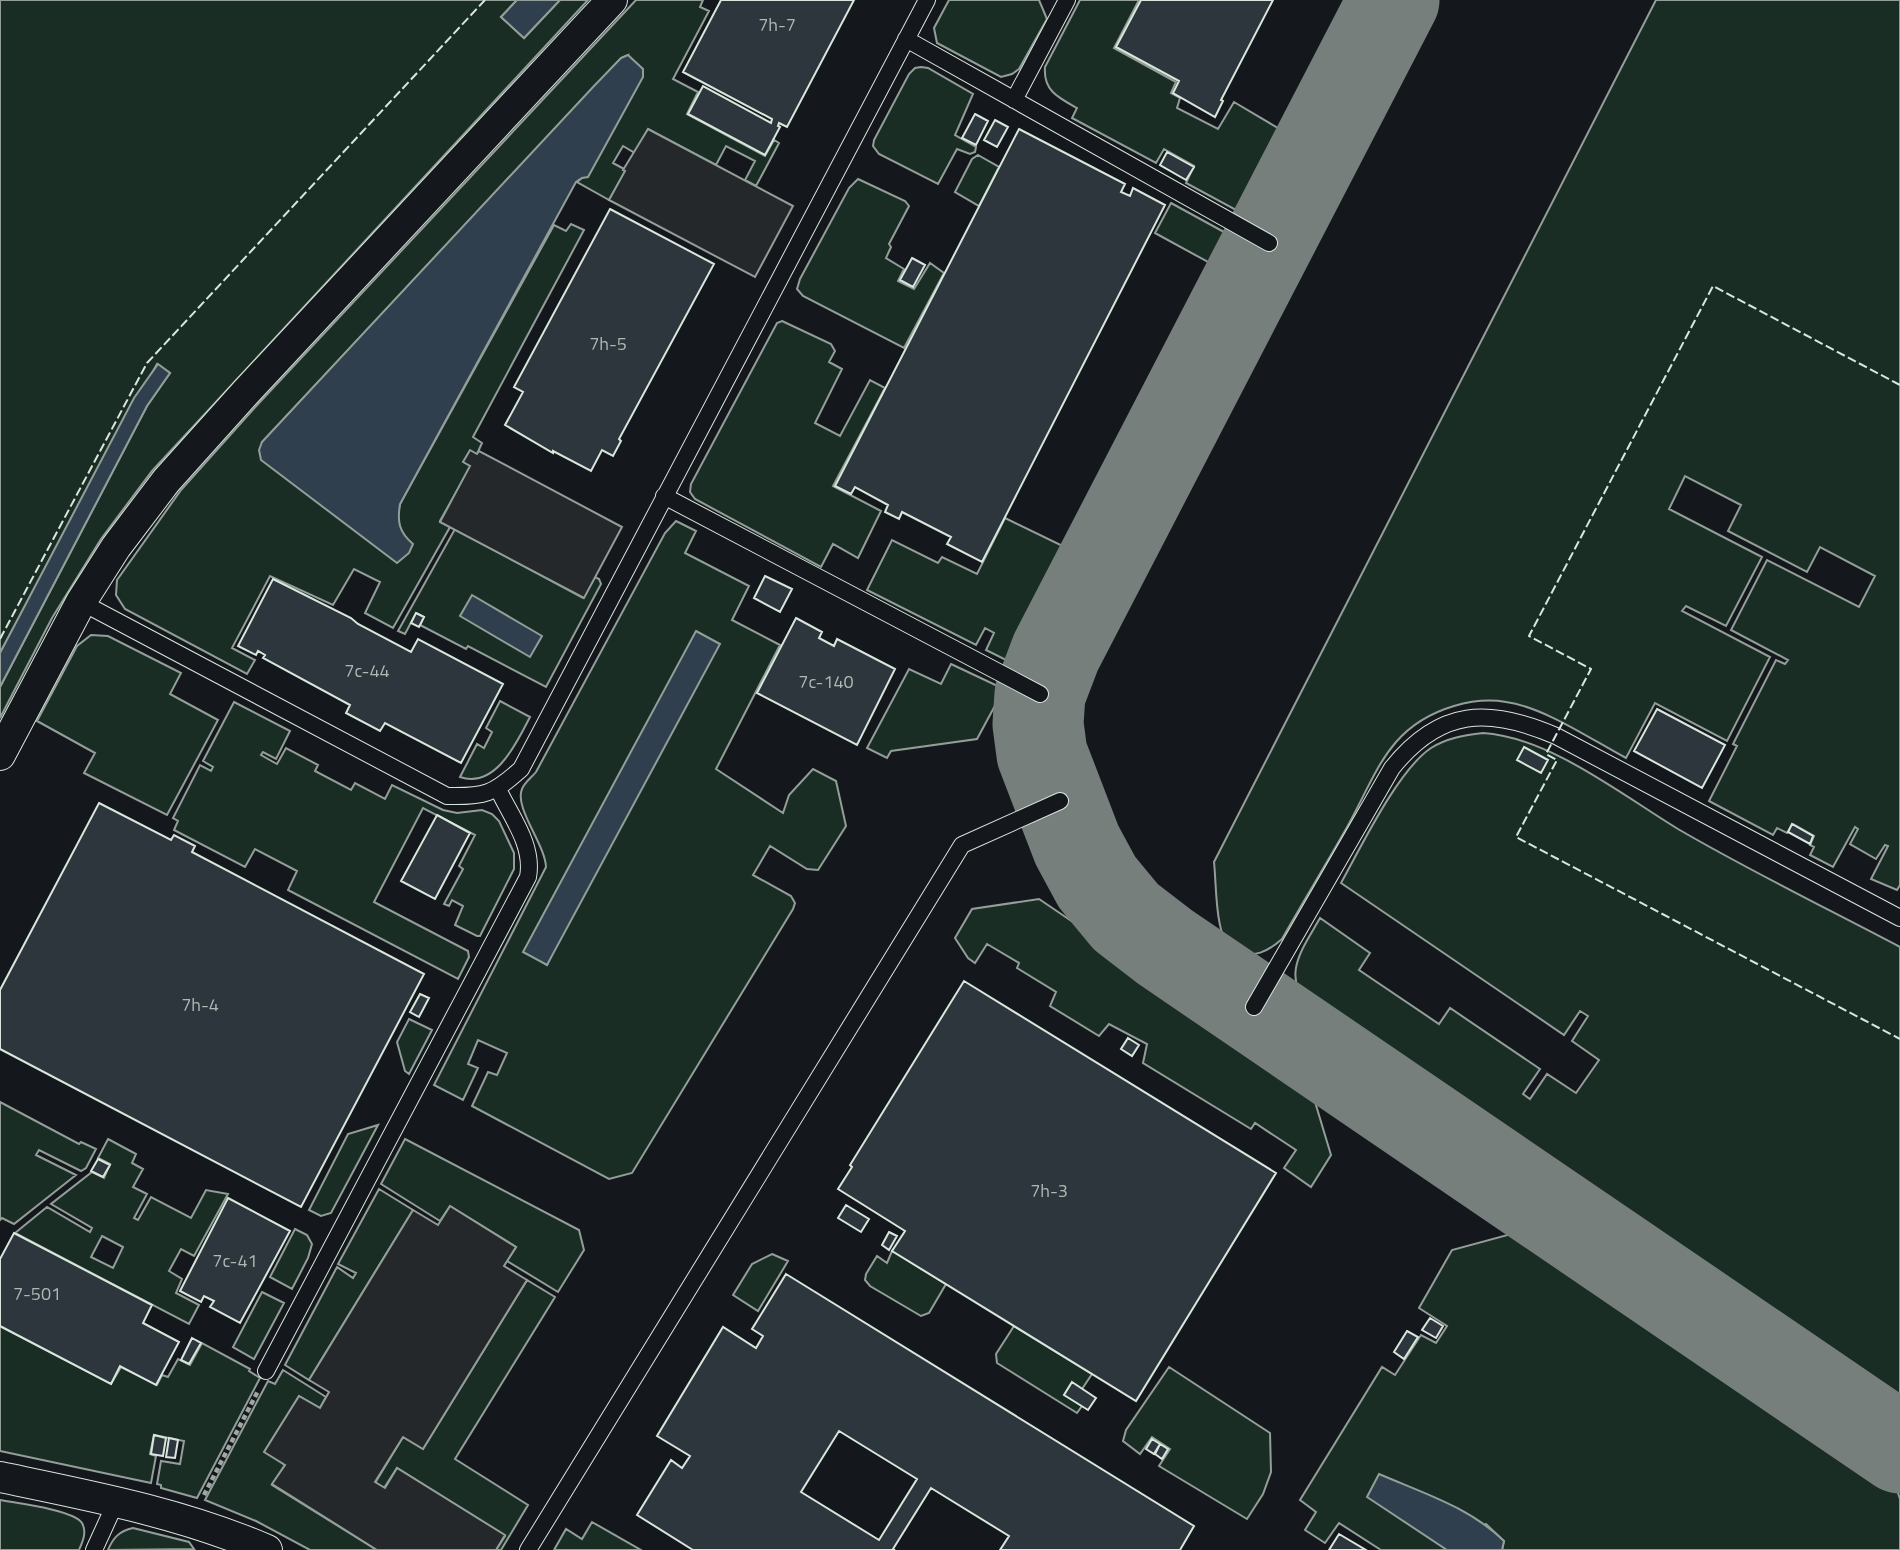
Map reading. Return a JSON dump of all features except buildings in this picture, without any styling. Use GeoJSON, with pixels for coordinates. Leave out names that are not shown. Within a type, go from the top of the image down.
{"type":"FeatureCollection","features":[{"type":"Feature","properties":{"kind":"street"},"geometry":{"type":"LineString","coordinates":[[0,755],[81,602],[116,547],[166,481],[612,0]]}},
{"type":"Feature","properties":{"kind":"street"},"geometry":{"type":"LineString","coordinates":[[0,1477],[116,1502],[209,1534],[267,1550]]}},
{"type":"Feature","properties":{"kind":"lane"},"geometry":{"type":"LineString","coordinates":[[81,602],[447,796],[473,797],[498,789],[521,769],[927,0]]}},
{"type":"Feature","properties":{"kind":"lane"},"geometry":{"type":"LineString","coordinates":[[1014,100],[1067,0]]}},
{"type":"Feature","properties":{"kind":"lane"},"geometry":{"type":"LineString","coordinates":[[906,39],[1269,243]]}},
{"type":"Feature","properties":{"kind":"lane"},"geometry":{"type":"LineString","coordinates":[[664,496],[1040,694]]}},
{"type":"Feature","properties":{"kind":"lane"},"geometry":{"type":"LineString","coordinates":[[1254,1007],[1392,768],[1407,750],[1424,736],[1443,725],[1463,719],[1503,717],[1521,721],[1556,736],[1900,918]]}},
{"type":"Feature","properties":{"kind":"lane"},"geometry":{"type":"LineString","coordinates":[[265,1371],[527,877],[530,863],[528,850],[498,789]]}},
{"type":"Feature","properties":{"kind":"lane"},"geometry":{"type":"LineString","coordinates":[[528,1550],[962,845],[1060,801]]}},
{"type":"Feature","properties":{"kind":"lane"},"geometry":{"type":"LineString","coordinates":[[94,1550],[116,1502]]}},
{"type":"Feature","properties":{"kind":"path"},"geometry":{"type":"LineString","coordinates":[[209,1534],[201,1499],[264,1379],[265,1371]]}},
{"type":"Feature","properties":{"kind":"green space"},"geometry":{"type":"Polygon","coordinates":[[[0,0],[517,0],[501,17],[524,38],[560,0],[588,0],[152,471],[101,539],[52,618],[0,718],[0,687],[147,406],[170,373],[157,364],[0,653],[0,0]]]}},
{"type":"Feature","properties":{"kind":"green space"},"geometry":{"type":"Polygon","coordinates":[[[636,0],[703,0],[700,7],[709,11],[673,79],[698,92],[687,114],[765,156],[774,140],[779,143],[756,186],[745,180],[755,161],[726,146],[716,165],[648,129],[635,153],[623,146],[613,163],[626,170],[609,200],[577,182],[582,178],[628,55],[621,58],[262,442],[404,537],[397,520],[400,504],[554,225],[566,231],[571,224],[584,230],[473,437],[482,443],[477,454],[464,462],[471,466],[440,521],[450,527],[393,628],[365,613],[380,582],[354,569],[333,605],[270,576],[232,648],[255,660],[247,674],[125,609],[116,595],[117,580],[181,490],[636,0]]]}},
{"type":"Feature","properties":{"kind":"green space"},"geometry":{"type":"Polygon","coordinates":[[[949,0],[1039,0],[1047,19],[1019,69],[1001,77],[937,43],[934,28],[949,0]]]}},
{"type":"Feature","properties":{"kind":"green space"},"geometry":{"type":"Polygon","coordinates":[[[1080,0],[1139,0],[1114,48],[1176,82],[1171,93],[1180,98],[1177,108],[1218,129],[1234,102],[1288,134],[1247,216],[1186,183],[1194,166],[1164,149],[1156,163],[1072,118],[1077,108],[1058,97],[1050,88],[1045,67],[1080,0]]]}},
{"type":"Feature","properties":{"kind":"green space"},"geometry":{"type":"Polygon","coordinates":[[[1656,0],[1900,0],[1900,885],[1897,890],[1871,879],[1888,846],[1885,845],[1876,859],[1850,844],[1858,829],[1855,827],[1833,867],[1810,855],[1814,847],[1810,845],[1814,836],[1793,824],[1787,833],[1777,828],[1773,835],[1709,801],[1737,746],[1733,744],[1776,660],[1785,664],[1788,660],[1731,630],[1767,560],[1859,607],[1875,576],[1820,547],[1807,572],[1728,531],[1741,505],[1685,476],[1669,509],[1762,557],[1726,626],[1686,606],[1682,611],[1770,657],[1727,741],[1655,703],[1626,758],[1552,717],[1521,705],[1480,701],[1454,706],[1431,715],[1413,726],[1386,754],[1282,939],[1260,953],[1235,955],[1223,937],[1220,925],[1214,862],[1656,0]]]}},
{"type":"Feature","properties":{"kind":"green space"},"geometry":{"type":"Polygon","coordinates":[[[915,68],[928,68],[973,94],[955,135],[976,147],[975,152],[970,154],[957,149],[938,184],[879,154],[873,146],[909,74],[915,68]]]}},
{"type":"Feature","properties":{"kind":"green space"},"geometry":{"type":"Polygon","coordinates":[[[978,155],[999,167],[979,206],[955,192],[972,159],[978,155]]]}},
{"type":"Feature","properties":{"kind":"green space"},"geometry":{"type":"Polygon","coordinates":[[[858,179],[905,201],[909,206],[889,244],[891,247],[886,258],[904,269],[898,281],[914,289],[930,263],[944,273],[904,348],[803,296],[797,289],[849,188],[858,179]]]}},
{"type":"Feature","properties":{"kind":"green space"},"geometry":{"type":"Polygon","coordinates":[[[1171,203],[1235,238],[1219,268],[1155,233],[1171,203]]]}},
{"type":"Feature","properties":{"kind":"green space"},"geometry":{"type":"Polygon","coordinates":[[[782,321],[831,344],[835,351],[829,362],[842,369],[815,423],[840,436],[870,380],[885,388],[833,486],[881,511],[858,558],[833,544],[821,567],[695,499],[690,492],[691,484],[777,323],[782,321]]]}},
{"type":"Feature","properties":{"kind":"green space"},"geometry":{"type":"Polygon","coordinates":[[[1005,518],[1073,551],[1016,665],[986,650],[994,633],[985,628],[976,645],[867,590],[892,540],[938,563],[942,557],[977,574],[1005,518]]]}},
{"type":"Feature","properties":{"kind":"green space"},"geometry":{"type":"Polygon","coordinates":[[[676,521],[696,531],[685,553],[749,586],[732,620],[780,645],[716,769],[783,813],[789,795],[813,769],[836,781],[846,826],[818,870],[807,869],[770,846],[753,875],[791,896],[795,903],[793,909],[632,1173],[609,1179],[472,1106],[488,1072],[497,1075],[507,1053],[478,1040],[468,1064],[478,1068],[463,1100],[434,1085],[546,867],[541,848],[522,806],[522,789],[536,772],[665,533],[676,521]],[[697,631],[524,951],[547,965],[697,631]]]}},
{"type":"Feature","properties":{"kind":"green space"},"geometry":{"type":"Polygon","coordinates":[[[455,529],[583,598],[595,577],[599,579],[601,584],[546,687],[468,646],[466,649],[420,625],[424,617],[416,613],[405,634],[398,631],[455,529]]]}},
{"type":"Feature","properties":{"kind":"green space"},"geometry":{"type":"Polygon","coordinates":[[[91,635],[108,636],[181,673],[170,694],[218,720],[167,815],[84,773],[95,753],[37,721],[77,646],[91,635]]]}},
{"type":"Feature","properties":{"kind":"green space"},"geometry":{"type":"Polygon","coordinates":[[[951,664],[1004,689],[977,739],[891,751],[887,758],[867,748],[909,669],[941,684],[951,664]]]}},
{"type":"Feature","properties":{"kind":"green space"},"geometry":{"type":"Polygon","coordinates":[[[500,701],[530,717],[525,727],[512,750],[495,770],[473,779],[460,777],[477,744],[484,748],[492,732],[486,728],[500,701]]]}},
{"type":"Feature","properties":{"kind":"green space"},"geometry":{"type":"Polygon","coordinates":[[[234,702],[290,731],[276,759],[263,752],[261,755],[277,764],[286,748],[318,765],[315,771],[351,790],[355,783],[385,799],[392,785],[443,810],[457,813],[482,810],[499,821],[514,853],[514,869],[480,936],[455,925],[463,906],[452,900],[449,906],[444,904],[463,869],[459,866],[475,835],[423,808],[374,902],[468,951],[469,957],[458,979],[288,890],[297,871],[255,849],[245,867],[174,830],[178,821],[173,818],[200,765],[211,771],[213,767],[203,761],[234,702]]]}},
{"type":"Feature","properties":{"kind":"green space"},"geometry":{"type":"Polygon","coordinates":[[[1483,733],[1508,737],[1559,756],[1705,845],[1900,947],[1900,1399],[1886,1400],[1869,1392],[1448,1103],[1309,1011],[1301,998],[1295,975],[1301,953],[1320,918],[1370,953],[1359,970],[1439,1024],[1450,1008],[1540,1069],[1523,1094],[1530,1099],[1547,1074],[1576,1093],[1599,1060],[1572,1041],[1588,1016],[1580,1011],[1564,1035],[1341,883],[1381,810],[1418,759],[1443,742],[1483,733]]]}},
{"type":"Feature","properties":{"kind":"green space"},"geometry":{"type":"Polygon","coordinates":[[[1039,899],[1309,1082],[1331,1155],[1311,1187],[1284,1168],[1296,1150],[1255,1123],[1251,1129],[1143,1063],[1147,1044],[1109,1024],[1099,1036],[1050,1006],[1056,992],[1017,968],[1019,963],[987,944],[975,963],[968,958],[955,938],[972,909],[1039,899]]]}},
{"type":"Feature","properties":{"kind":"green space"},"geometry":{"type":"Polygon","coordinates":[[[409,1019],[432,1030],[409,1074],[405,1071],[397,1042],[409,1019]]]}},
{"type":"Feature","properties":{"kind":"green space"},"geometry":{"type":"Polygon","coordinates":[[[0,1102],[79,1144],[81,1142],[96,1149],[86,1168],[81,1171],[39,1150],[36,1155],[76,1175],[14,1224],[2,1218],[0,1220],[0,1102]]]}},
{"type":"Feature","properties":{"kind":"green space"},"geometry":{"type":"Polygon","coordinates":[[[378,1125],[331,1213],[321,1216],[309,1210],[348,1134],[378,1125]]]}},
{"type":"Feature","properties":{"kind":"green space"},"geometry":{"type":"Polygon","coordinates":[[[108,1139],[136,1154],[132,1163],[143,1169],[133,1187],[147,1194],[134,1218],[138,1220],[151,1197],[191,1218],[206,1190],[228,1194],[194,1256],[181,1249],[169,1271],[182,1279],[176,1293],[199,1305],[189,1324],[15,1233],[47,1207],[90,1232],[92,1228],[51,1204],[92,1172],[104,1178],[110,1164],[98,1158],[108,1139]],[[102,1236],[91,1257],[113,1268],[123,1247],[102,1236]]]}},
{"type":"Feature","properties":{"kind":"green space"},"geometry":{"type":"Polygon","coordinates":[[[405,1139],[579,1230],[584,1250],[558,1292],[507,1261],[516,1247],[450,1206],[440,1221],[381,1184],[405,1139]]]}},
{"type":"Feature","properties":{"kind":"green space"},"geometry":{"type":"Polygon","coordinates":[[[379,1189],[413,1210],[309,1380],[285,1365],[337,1267],[353,1278],[356,1273],[338,1264],[379,1189]]]}},
{"type":"Feature","properties":{"kind":"green space"},"geometry":{"type":"Polygon","coordinates":[[[295,1229],[307,1235],[312,1244],[292,1289],[270,1277],[295,1229]]]}},
{"type":"Feature","properties":{"kind":"green space"},"geometry":{"type":"Polygon","coordinates":[[[1526,1230],[1894,1481],[1900,1499],[1900,1550],[1502,1550],[1504,1541],[1486,1524],[1442,1546],[1447,1550],[1381,1550],[1339,1523],[1325,1543],[1305,1530],[1316,1512],[1300,1500],[1382,1367],[1395,1375],[1421,1335],[1436,1343],[1447,1326],[1419,1308],[1452,1250],[1526,1230]]]}},
{"type":"Feature","properties":{"kind":"green space"},"geometry":{"type":"Polygon","coordinates":[[[892,1251],[946,1284],[929,1313],[921,1316],[870,1286],[865,1280],[877,1256],[887,1263],[892,1251]]]}},
{"type":"Feature","properties":{"kind":"green space"},"geometry":{"type":"Polygon","coordinates":[[[772,1254],[788,1261],[758,1311],[733,1295],[752,1264],[772,1254]]]}},
{"type":"Feature","properties":{"kind":"green space"},"geometry":{"type":"Polygon","coordinates":[[[527,1280],[555,1297],[455,1459],[528,1505],[501,1550],[496,1550],[505,1536],[397,1468],[384,1488],[375,1483],[403,1437],[423,1449],[527,1280]]]}},
{"type":"Feature","properties":{"kind":"green space"},"geometry":{"type":"Polygon","coordinates":[[[262,1292],[284,1303],[254,1359],[233,1347],[262,1292]]]}},
{"type":"Feature","properties":{"kind":"green space"},"geometry":{"type":"Polygon","coordinates":[[[0,1326],[111,1384],[121,1367],[157,1385],[162,1375],[168,1377],[178,1359],[190,1365],[202,1343],[250,1369],[249,1371],[260,1378],[197,1498],[161,1488],[161,1485],[157,1484],[161,1461],[180,1464],[184,1441],[154,1435],[150,1454],[156,1456],[151,1483],[0,1451],[0,1326]]]}},
{"type":"Feature","properties":{"kind":"green space"},"geometry":{"type":"Polygon","coordinates":[[[1014,1326],[1092,1374],[1082,1389],[1065,1395],[1082,1406],[1077,1413],[997,1363],[996,1354],[1014,1326]]]}},
{"type":"Feature","properties":{"kind":"green space"},"geometry":{"type":"Polygon","coordinates":[[[1169,1367],[1270,1433],[1271,1472],[1263,1494],[1247,1519],[1159,1466],[1170,1449],[1152,1437],[1140,1454],[1123,1441],[1126,1430],[1169,1367]]]}},
{"type":"Feature","properties":{"kind":"green space"},"geometry":{"type":"Polygon","coordinates":[[[283,1370],[326,1397],[320,1408],[299,1396],[265,1451],[285,1465],[272,1485],[377,1550],[310,1550],[256,1521],[205,1500],[268,1381],[275,1384],[283,1370]]]}},
{"type":"Feature","properties":{"kind":"green space"},"geometry":{"type":"Polygon","coordinates":[[[0,1500],[57,1511],[77,1518],[84,1530],[79,1550],[0,1550],[0,1500]]]}},
{"type":"Feature","properties":{"kind":"green space"},"geometry":{"type":"Polygon","coordinates":[[[592,1522],[641,1550],[554,1550],[566,1529],[582,1539],[592,1522]]]}},
{"type":"Feature","properties":{"kind":"green space"},"geometry":{"type":"Polygon","coordinates":[[[133,1528],[189,1542],[194,1549],[108,1550],[117,1536],[133,1528]]]}},
{"type":"Feature","properties":{"kind":"shaded area"},"geometry":{"type":"Polygon","coordinates":[[[648,129],[793,206],[755,277],[609,200],[625,171],[623,170],[648,129]]]}},
{"type":"Feature","properties":{"kind":"shaded area"},"geometry":{"type":"Polygon","coordinates":[[[470,450],[477,454],[479,451],[622,527],[584,598],[440,522],[470,466],[463,462],[470,450]]]}},
{"type":"Feature","properties":{"kind":"shaded area"},"geometry":{"type":"Polygon","coordinates":[[[450,1206],[516,1247],[504,1266],[527,1280],[423,1449],[403,1437],[375,1482],[385,1488],[397,1468],[505,1535],[496,1550],[377,1550],[272,1484],[285,1465],[264,1452],[299,1396],[320,1408],[329,1392],[309,1380],[413,1210],[438,1225],[450,1206]]]}},
{"type":"Feature","properties":{"kind":"water"},"geometry":{"type":"Polygon","coordinates":[[[517,0],[560,0],[524,38],[501,17],[517,0]]]}},
{"type":"Feature","properties":{"kind":"water"},"geometry":{"type":"Polygon","coordinates":[[[628,55],[643,69],[643,77],[588,177],[576,182],[400,504],[400,526],[413,544],[409,553],[397,563],[261,460],[259,450],[262,442],[594,86],[621,58],[628,55]]]}},
{"type":"Feature","properties":{"kind":"water"},"geometry":{"type":"Polygon","coordinates":[[[158,364],[170,373],[147,406],[0,687],[0,653],[134,398],[158,364]]]}},
{"type":"Feature","properties":{"kind":"water"},"geometry":{"type":"Polygon","coordinates":[[[472,595],[542,636],[530,657],[460,616],[472,595]]]}},
{"type":"Feature","properties":{"kind":"water"},"geometry":{"type":"Polygon","coordinates":[[[696,631],[720,644],[547,965],[523,952],[696,631]]]}},
{"type":"Feature","properties":{"kind":"water"},"geometry":{"type":"Polygon","coordinates":[[[1379,1474],[1445,1502],[1476,1519],[1504,1541],[1502,1550],[1447,1550],[1367,1497],[1379,1474]]]}},
{"type":"Feature","properties":{"kind":"taxiway"},"geometry":{"type":"LineString","coordinates":[[1394,0],[1056,652],[1040,694],[1038,724],[1042,754],[1077,845],[1097,882],[1126,917],[1165,947],[1900,1448]]}},
{"type":"Feature","properties":{"kind":"fence"},"geometry":{"type":"LineString","coordinates":[[0,639],[147,363],[485,0]]}},
{"type":"Feature","properties":{"kind":"fence"},"geometry":{"type":"LineString","coordinates":[[1900,385],[1713,286],[1529,636],[1591,669],[1546,754],[1557,760],[1516,837],[1900,1039]]}}]}
